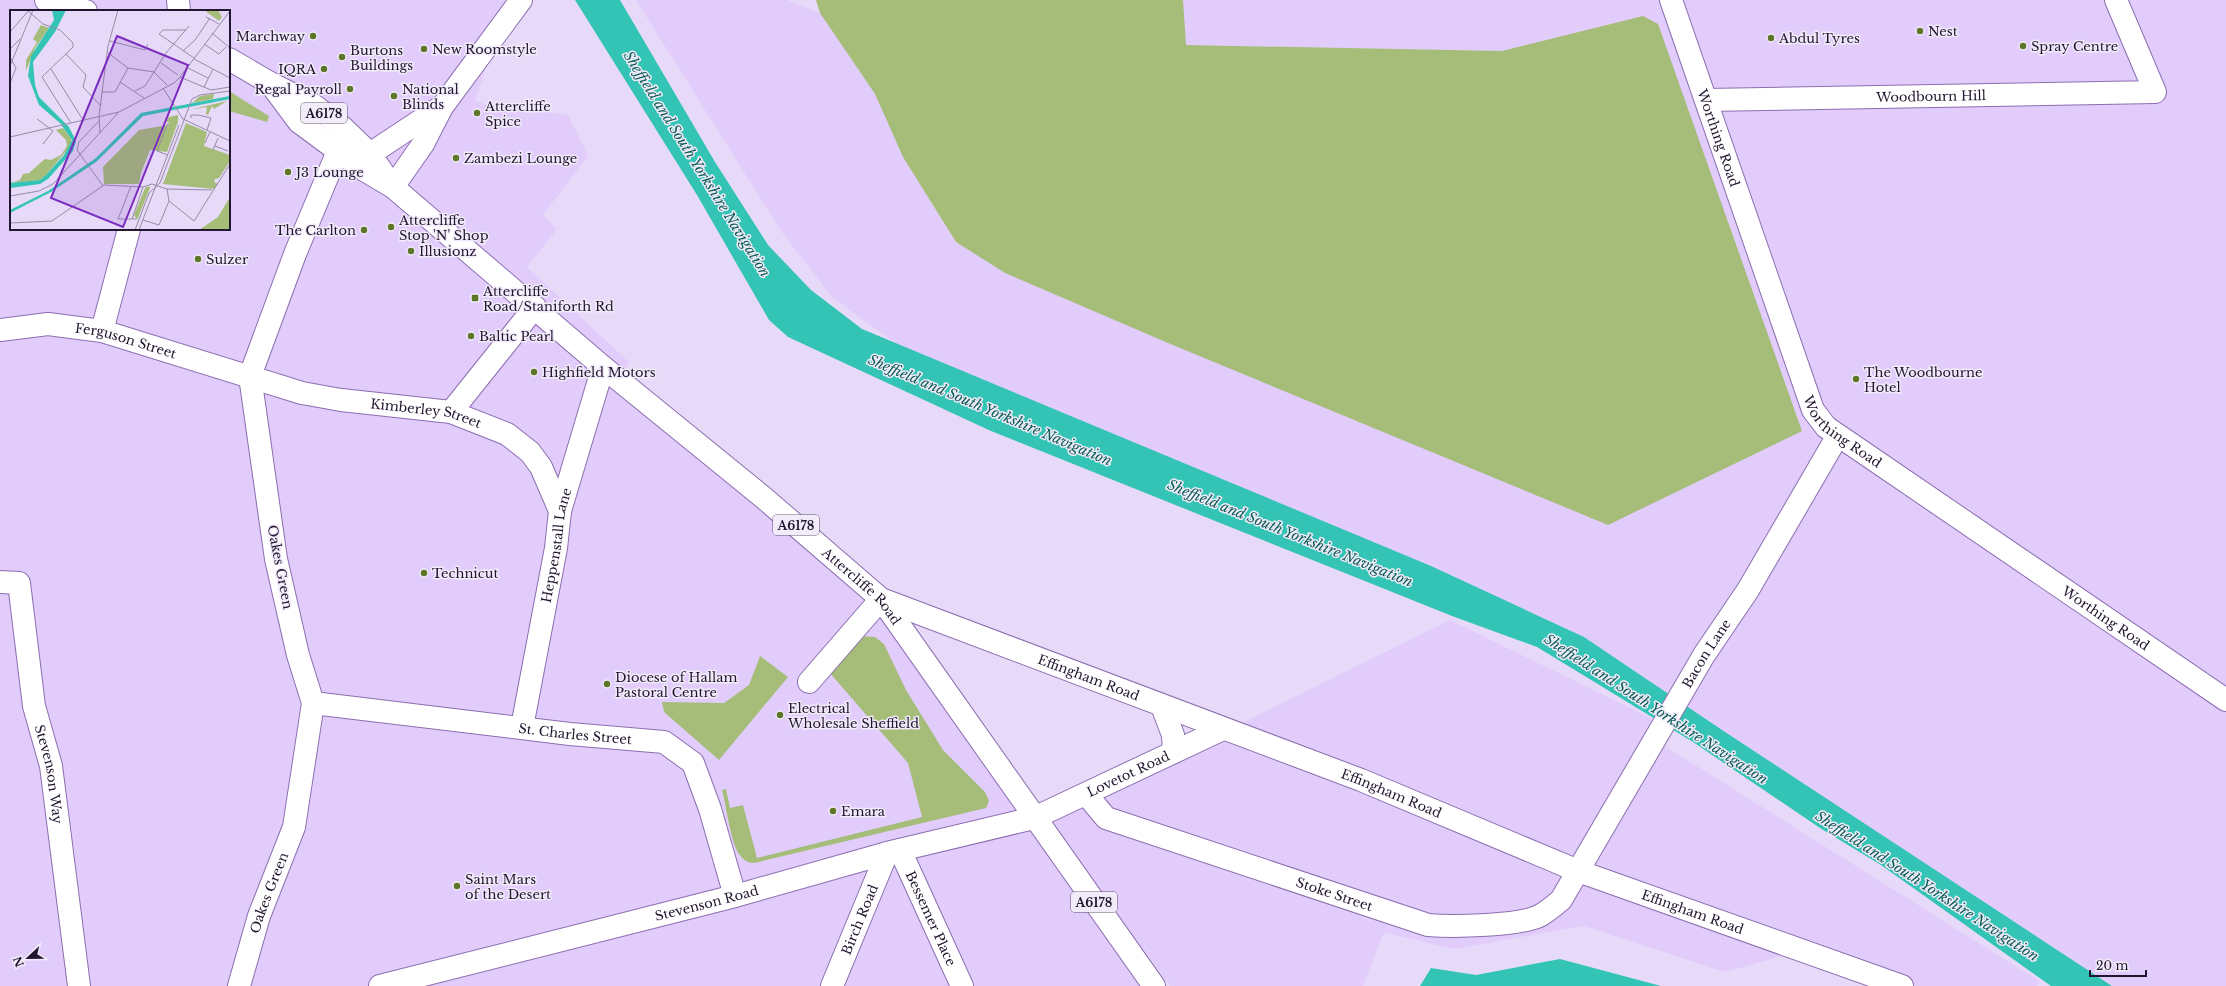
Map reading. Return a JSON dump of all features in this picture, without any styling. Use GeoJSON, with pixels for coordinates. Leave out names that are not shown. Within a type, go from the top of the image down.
{"type":"FeatureCollection","features":[{"type":"Feature","properties":{"kind":"street"},"geometry":{"type":"LineString","coordinates":[[46,0],[82,10]]}},
{"type":"Feature","properties":{"kind":"street"},"geometry":{"type":"LineString","coordinates":[[178,0],[179,10]]}},
{"type":"Feature","properties":{"kind":"street"},"geometry":{"type":"LineString","coordinates":[[393,187],[423,144],[442,107],[521,0]]}},
{"type":"Feature","properties":{"kind":"street","name":"Worthing Road"},"geometry":{"type":"LineString","coordinates":[[1671,0],[1707,100],[1813,410],[1826,427],[1837,437],[2226,700]]}},
{"type":"Feature","properties":{"kind":"street","name":"Woodbourn Hill"},"geometry":{"type":"LineString","coordinates":[[1707,100],[2155,92],[2116,0]]}},
{"type":"Feature","properties":{"kind":"street","name":"Attercliffe Road"},"geometry":{"type":"LineString","coordinates":[[230,60],[270,83],[312,104],[351,135],[367,162],[393,187],[535,307],[603,367],[764,498],[881,600],[1154,986]]}},
{"type":"Feature","properties":{"kind":"street","name":"Attercliffe Road"},"geometry":{"type":"LineString","coordinates":[[270,83],[299,122],[338,151],[367,162]]}},
{"type":"Feature","properties":{"kind":"street"},"geometry":{"type":"LineString","coordinates":[[367,162],[442,107]]}},
{"type":"Feature","properties":{"kind":"street","name":"Oakes Green"},"geometry":{"type":"LineString","coordinates":[[239,986],[259,916],[294,827],[313,703],[298,655],[276,559],[250,376],[295,254],[338,151]]}},
{"type":"Feature","properties":{"kind":"street"},"geometry":{"type":"LineString","coordinates":[[102,331],[129,230]]}},
{"type":"Feature","properties":{"kind":"street"},"geometry":{"type":"LineString","coordinates":[[451,412],[535,307]]}},
{"type":"Feature","properties":{"kind":"street","name":"Ferguson Street"},"geometry":{"type":"LineString","coordinates":[[0,330],[48,324],[102,331],[250,376]]}},
{"type":"Feature","properties":{"kind":"street","name":"Heppenstall Lane"},"geometry":{"type":"LineString","coordinates":[[522,727],[556,548],[560,511],[603,367]]}},
{"type":"Feature","properties":{"kind":"street","name":"Kimberley Street"},"geometry":{"type":"LineString","coordinates":[[250,376],[302,393],[341,400],[451,412],[507,434],[525,448],[540,467],[560,511]]}},
{"type":"Feature","properties":{"kind":"street","name":"Bacon Lane"},"geometry":{"type":"LineString","coordinates":[[1578,871],[1660,734],[1704,655],[1748,590],[1837,437]]}},
{"type":"Feature","properties":{"kind":"street","name":"Stevenson Way"},"geometry":{"type":"LineString","coordinates":[[0,582],[19,582],[34,706],[51,766],[79,986]]}},
{"type":"Feature","properties":{"kind":"street"},"geometry":{"type":"LineString","coordinates":[[809,682],[881,600]]}},
{"type":"Feature","properties":{"kind":"street","name":"Effingham Road"},"geometry":{"type":"LineString","coordinates":[[881,600],[1361,780],[1578,871],[1902,986]]}},
{"type":"Feature","properties":{"kind":"street","name":"St. Charles Street"},"geometry":{"type":"LineString","coordinates":[[313,703],[522,727],[570,734],[664,742],[692,763],[710,809],[735,896]]}},
{"type":"Feature","properties":{"kind":"street"},"geometry":{"type":"LineString","coordinates":[[1162,706],[1173,735],[1174,752]]}},
{"type":"Feature","properties":{"kind":"street","name":"Lovetot Road"},"geometry":{"type":"LineString","coordinates":[[1034,818],[1223,729]]}},
{"type":"Feature","properties":{"kind":"street","name":"Stoke Street"},"geometry":{"type":"LineString","coordinates":[[1086,794],[1106,818],[1428,925],[1454,927],[1512,922],[1540,916],[1561,900],[1578,871]]}},
{"type":"Feature","properties":{"kind":"street","name":"Stevenson Road"},"geometry":{"type":"LineString","coordinates":[[380,986],[735,896],[894,851],[1034,818]]}},
{"type":"Feature","properties":{"kind":"street","name":"Birch Road"},"geometry":{"type":"LineString","coordinates":[[832,986],[894,851]]}},
{"type":"Feature","properties":{"kind":"street","name":"Bessemer Place"},"geometry":{"type":"LineString","coordinates":[[894,851],[962,986]]}},
{"type":"Feature","properties":{"kind":"shaded area"},"geometry":{"type":"Polygon","coordinates":[[[0,0],[521,0],[497,34],[475,102],[568,115],[588,156],[543,215],[557,229],[527,267],[629,362],[612,384],[864,591],[1151,986],[0,986],[0,0]]]}},
{"type":"Feature","properties":{"kind":"shaded area"},"geometry":{"type":"Polygon","coordinates":[[[636,0],[787,0],[820,13],[875,94],[903,157],[956,242],[1005,273],[1643,16],[1502,51],[1186,45],[1182,0],[2226,0],[2226,986],[2112,986],[1722,730],[1584,637],[1431,566],[899,346],[832,297],[781,231],[636,0]]]}},
{"type":"Feature","properties":{"kind":"shaded area"},"geometry":{"type":"Polygon","coordinates":[[[816,0],[1183,0],[1186,45],[1502,51],[1643,16],[1658,24],[1802,431],[1608,525],[1168,343],[1005,273],[956,242],[903,157],[875,94],[820,13],[816,0]]]}},
{"type":"Feature","properties":{"kind":"shaded area"},"geometry":{"type":"Polygon","coordinates":[[[230,92],[269,116],[267,122],[230,111],[230,92]]]}},
{"type":"Feature","properties":{"kind":"shaded area"},"geometry":{"type":"Polygon","coordinates":[[[1450,620],[1663,724],[1660,743],[2039,981],[2037,986],[1915,986],[1810,948],[1725,972],[1584,926],[1453,949],[1384,932],[1363,986],[1170,986],[1045,814],[1222,733],[1450,620]]]}},
{"type":"Feature","properties":{"kind":"shaded area"},"geometry":{"type":"Polygon","coordinates":[[[861,636],[875,637],[884,644],[906,690],[943,750],[985,792],[989,801],[986,808],[754,863],[748,862],[742,858],[736,849],[722,790],[726,789],[730,808],[743,805],[757,858],[922,817],[908,763],[829,672],[861,636]]]}},
{"type":"Feature","properties":{"kind":"shaded area"},"geometry":{"type":"Polygon","coordinates":[[[760,656],[788,677],[719,760],[664,712],[662,702],[724,703],[749,685],[760,656]]]}},
{"type":"Feature","properties":{"kind":"water","name":"Sheffield and South Yorkshire Navigation"},"geometry":{"type":"Polygon","coordinates":[[[575,0],[620,0],[715,162],[768,245],[811,290],[862,329],[1431,566],[1584,637],[1722,730],[2112,986],[2051,986],[1881,865],[1820,828],[1693,742],[1537,647],[1452,616],[991,431],[788,337],[769,320],[697,195],[575,0]]]}},
{"type":"Feature","properties":{"kind":"water"},"geometry":{"type":"Polygon","coordinates":[[[1560,959],[1661,986],[1420,986],[1431,968],[1476,975],[1560,959]]]}},
{"type":"Feature","properties":{"kind":"place","name":"Nest"},"geometry":{"type":"Point","coordinates":[1920,31]}},
{"type":"Feature","properties":{"kind":"place","name":"Marchway"},"geometry":{"type":"Point","coordinates":[313,36]}},
{"type":"Feature","properties":{"kind":"place","name":"Abdul Tyres"},"geometry":{"type":"Point","coordinates":[1771,38]}},
{"type":"Feature","properties":{"kind":"place","name":"Spray Centre"},"geometry":{"type":"Point","coordinates":[2023,46]}},
{"type":"Feature","properties":{"kind":"place","name":"New Roomstyle"},"geometry":{"type":"Point","coordinates":[424,49]}},
{"type":"Feature","properties":{"kind":"place","name":"Burtons Buildings"},"geometry":{"type":"Point","coordinates":[342,57]}},
{"type":"Feature","properties":{"kind":"place","name":"IQRA"},"geometry":{"type":"Point","coordinates":[324,69]}},
{"type":"Feature","properties":{"kind":"place","name":"Regal Payroll"},"geometry":{"type":"Point","coordinates":[350,89]}},
{"type":"Feature","properties":{"kind":"place","name":"National Blinds"},"geometry":{"type":"Point","coordinates":[394,96]}},
{"type":"Feature","properties":{"kind":"place","name":"Attercliffe Spice"},"geometry":{"type":"Point","coordinates":[477,113]}},
{"type":"Feature","properties":{"kind":"place","name":"Zambezi Lounge"},"geometry":{"type":"Point","coordinates":[456,158]}},
{"type":"Feature","properties":{"kind":"place","name":"J3 Lounge"},"geometry":{"type":"Point","coordinates":[288,172]}},
{"type":"Feature","properties":{"kind":"place","name":"Attercliffe Stop 'N' Shop"},"geometry":{"type":"Point","coordinates":[391,227]}},
{"type":"Feature","properties":{"kind":"place","name":"The Carlton"},"geometry":{"type":"Point","coordinates":[364,230]}},
{"type":"Feature","properties":{"kind":"place","name":"Illusionz"},"geometry":{"type":"Point","coordinates":[411,251]}},
{"type":"Feature","properties":{"kind":"place","name":"Sulzer"},"geometry":{"type":"Point","coordinates":[198,259]}},
{"type":"Feature","properties":{"kind":"place","name":"Attercliffe Road/Staniforth Rd"},"geometry":{"type":"Point","coordinates":[475,298]}},
{"type":"Feature","properties":{"kind":"place","name":"Baltic Pearl"},"geometry":{"type":"Point","coordinates":[471,336]}},
{"type":"Feature","properties":{"kind":"place","name":"Highfield Motors"},"geometry":{"type":"Point","coordinates":[534,372]}},
{"type":"Feature","properties":{"kind":"place","name":"The Woodbourne Hotel"},"geometry":{"type":"Point","coordinates":[1856,379]}},
{"type":"Feature","properties":{"kind":"place","name":"Technicut"},"geometry":{"type":"Point","coordinates":[424,573]}},
{"type":"Feature","properties":{"kind":"place","name":"Diocese of Hallam Pastoral Centre"},"geometry":{"type":"Point","coordinates":[607,684]}},
{"type":"Feature","properties":{"kind":"place","name":"Electrical Wholesale Sheffield"},"geometry":{"type":"Point","coordinates":[780,715]}},
{"type":"Feature","properties":{"kind":"place","name":"Emara"},"geometry":{"type":"Point","coordinates":[833,811]}},
{"type":"Feature","properties":{"kind":"place","name":"Saint Mars of the Desert"},"geometry":{"type":"Point","coordinates":[457,886]}}]}
